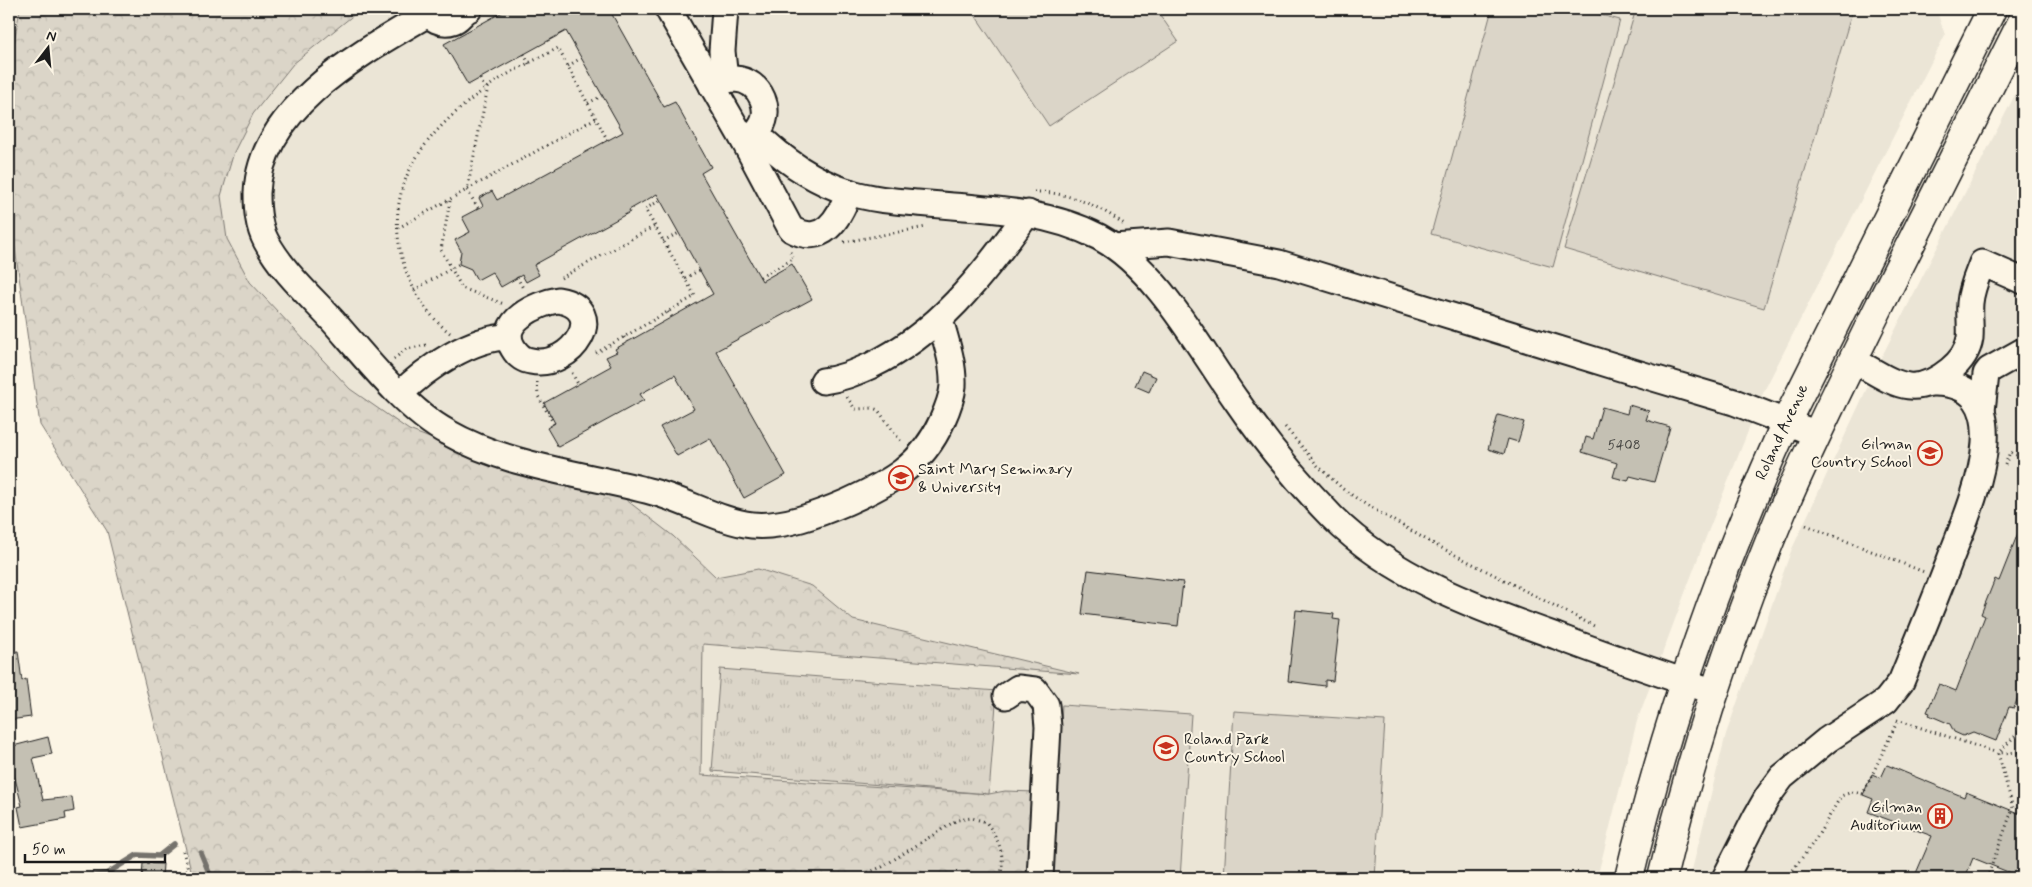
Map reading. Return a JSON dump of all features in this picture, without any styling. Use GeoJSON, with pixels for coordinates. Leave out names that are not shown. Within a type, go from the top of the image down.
{"type":"FeatureCollection","features":[{"type":"Feature","properties":{"kind":"main road"},"geometry":{"type":"LineString","coordinates":[[1992,9],[2023,21]]}},
{"type":"Feature","properties":{"kind":"main road","name":"Roland Avenue"},"geometry":{"type":"LineString","coordinates":[[1629,878],[1662,751],[1683,682],[1739,530],[1787,420],[1992,9]]}},
{"type":"Feature","properties":{"kind":"main road","name":"Roland Avenue"},"geometry":{"type":"LineString","coordinates":[[1662,878],[1715,692],[1765,554],[1817,434],[2023,21]]}},
{"type":"Feature","properties":{"kind":"lane"},"geometry":{"type":"LineString","coordinates":[[668,9],[719,83],[750,137],[791,229],[800,234],[811,235],[830,226],[844,205],[849,192]]}},
{"type":"Feature","properties":{"kind":"lane"},"geometry":{"type":"LineString","coordinates":[[719,83],[725,9]]}},
{"type":"Feature","properties":{"kind":"lane"},"geometry":{"type":"LineString","coordinates":[[464,10],[459,18],[444,22],[435,19],[427,12],[381,41],[320,84],[298,104],[268,149],[261,168],[257,188],[260,225],[270,247],[280,261],[379,374],[433,423],[447,433],[533,465],[653,492],[737,522],[753,525],[769,524],[810,516],[892,480],[912,465],[926,451],[948,408],[953,388],[949,349],[940,320]]}},
{"type":"Feature","properties":{"kind":"lane"},"geometry":{"type":"LineString","coordinates":[[719,83],[736,79],[746,81],[761,95],[765,104],[765,115],[762,124],[750,137]]}},
{"type":"Feature","properties":{"kind":"lane"},"geometry":{"type":"LineString","coordinates":[[750,137],[770,147],[806,172],[849,192],[895,201],[1028,213],[1063,222],[1098,236],[1114,246],[1150,279],[1170,303],[1238,404],[1301,484],[1333,519],[1371,550],[1460,600],[1531,628],[1715,692]]}},
{"type":"Feature","properties":{"kind":"lane"},"geometry":{"type":"LineString","coordinates":[[823,381],[846,377],[876,363],[896,352],[940,320],[982,273],[1028,213]]}},
{"type":"Feature","properties":{"kind":"lane"},"geometry":{"type":"LineString","coordinates":[[1114,246],[1169,242],[1278,263],[1734,402],[1787,420],[1817,434]]}},
{"type":"Feature","properties":{"kind":"lane"},"geometry":{"type":"LineString","coordinates":[[1931,383],[1956,365],[1967,348],[1970,339],[1971,293],[1982,263],[2023,281]]}},
{"type":"Feature","properties":{"kind":"lane"},"geometry":{"type":"LineString","coordinates":[[400,394],[426,371],[454,355],[487,340],[497,337],[509,337]]}},
{"type":"Feature","properties":{"kind":"lane"},"geometry":{"type":"LineString","coordinates":[[1725,878],[1756,817],[1782,777],[1826,740],[1874,710],[1895,691],[1910,660],[1980,480],[1985,441],[1982,411],[1986,374],[1989,370],[2023,351]]}},
{"type":"Feature","properties":{"kind":"lane"},"geometry":{"type":"LineString","coordinates":[[1853,360],[1901,385],[1917,387],[1931,383],[1943,383],[1960,387],[1976,398],[1982,411]]}},
{"type":"Feature","properties":{"kind":"lane"},"geometry":{"type":"LineString","coordinates":[[1006,696],[1018,688],[1035,690],[1046,704],[1048,727],[1040,878]]}},
{"type":"Feature","properties":{"kind":"path"},"geometry":{"type":"LineString","coordinates":[[456,337],[447,331],[414,290],[402,259],[398,228],[401,193],[408,172],[419,151],[443,124],[486,88],[558,48],[608,141]]}},
{"type":"Feature","properties":{"kind":"path"},"geometry":{"type":"LineString","coordinates":[[524,54],[529,64]]}},
{"type":"Feature","properties":{"kind":"path"},"geometry":{"type":"LineString","coordinates":[[568,66],[581,58]]}},
{"type":"Feature","properties":{"kind":"path"},"geometry":{"type":"LineString","coordinates":[[478,208],[467,190],[486,88],[480,79]]}},
{"type":"Feature","properties":{"kind":"path"},"geometry":{"type":"LineString","coordinates":[[588,103],[602,96]]}},
{"type":"Feature","properties":{"kind":"path"},"geometry":{"type":"LineString","coordinates":[[398,228],[596,118]]}},
{"type":"Feature","properties":{"kind":"path"},"geometry":{"type":"LineString","coordinates":[[450,200],[441,250],[462,288],[510,306]]}},
{"type":"Feature","properties":{"kind":"path"},"geometry":{"type":"LineString","coordinates":[[592,355],[695,296],[645,209],[661,200]]}},
{"type":"Feature","properties":{"kind":"path"},"geometry":{"type":"LineString","coordinates":[[835,244],[901,230],[934,226]]}},
{"type":"Feature","properties":{"kind":"path"},"geometry":{"type":"LineString","coordinates":[[663,241],[679,232]]}},
{"type":"Feature","properties":{"kind":"path"},"geometry":{"type":"LineString","coordinates":[[760,277],[801,255]]}},
{"type":"Feature","properties":{"kind":"path"},"geometry":{"type":"LineString","coordinates":[[414,290],[459,264]]}},
{"type":"Feature","properties":{"kind":"path"},"geometry":{"type":"LineString","coordinates":[[685,278],[700,270]]}},
{"type":"Feature","properties":{"kind":"path"},"geometry":{"type":"LineString","coordinates":[[517,278],[528,297]]}},
{"type":"Feature","properties":{"kind":"path"},"geometry":{"type":"LineString","coordinates":[[668,312],[672,317]]}},
{"type":"Feature","properties":{"kind":"path"},"geometry":{"type":"LineString","coordinates":[[440,337],[447,331]]}},
{"type":"Feature","properties":{"kind":"path"},"geometry":{"type":"LineString","coordinates":[[624,337],[627,342]]}},
{"type":"Feature","properties":{"kind":"path"},"geometry":{"type":"LineString","coordinates":[[390,363],[406,349],[433,342]]}},
{"type":"Feature","properties":{"kind":"path"},"geometry":{"type":"LineString","coordinates":[[569,368],[578,384]]}},
{"type":"Feature","properties":{"kind":"path"},"geometry":{"type":"LineString","coordinates":[[537,381],[538,396],[554,424]]}},
{"type":"Feature","properties":{"kind":"path"},"geometry":{"type":"LineString","coordinates":[[845,395],[855,409],[873,408],[878,410],[907,447]]}},
{"type":"Feature","properties":{"kind":"path"},"geometry":{"type":"LineString","coordinates":[[1283,425],[1318,466],[1342,489],[1364,504],[1440,548],[1495,577],[1579,616],[1602,630]]}},
{"type":"Feature","properties":{"kind":"path"},"geometry":{"type":"LineString","coordinates":[[1806,525],[1942,579]]}},
{"type":"Feature","properties":{"kind":"path"},"geometry":{"type":"LineString","coordinates":[[1897,720],[1998,753],[2023,752]]}},
{"type":"Feature","properties":{"kind":"path"},"geometry":{"type":"LineString","coordinates":[[1998,753],[2023,728]]}},
{"type":"Feature","properties":{"kind":"path"},"geometry":{"type":"LineString","coordinates":[[1987,878],[2013,808],[1998,753]]}},
{"type":"Feature","properties":{"kind":"path"},"geometry":{"type":"LineString","coordinates":[[854,878],[882,868],[957,820],[972,818],[986,822],[999,841],[1003,867],[1000,878]]}},
{"type":"Feature","properties":{"kind":"path"},"geometry":{"type":"LineString","coordinates":[[182,851],[188,869],[184,878]]}},
{"type":"Feature","properties":{"kind":"shaded area","name":"Saint Mary Seminary & University"},"geometry":{"type":"Polygon","coordinates":[[[20,9],[1936,9],[1945,35],[1764,391],[1704,542],[1637,721],[1597,878],[193,878],[107,531],[40,425],[9,206],[9,68],[20,9]]]}},
{"type":"Feature","properties":{"kind":"shaded area","name":"Gilman Country School"},"geometry":{"type":"Polygon","coordinates":[[[2023,79],[2023,878],[1690,878],[1726,734],[1791,551],[1882,356],[2023,79]]]}},
{"type":"Feature","properties":{"kind":"green space"},"geometry":{"type":"Polygon","coordinates":[[[20,9],[361,9],[293,64],[253,114],[234,152],[221,196],[227,239],[250,282],[350,389],[409,430],[498,464],[616,492],[673,536],[716,577],[758,569],[812,586],[853,620],[1079,674],[703,644],[701,775],[989,794],[1005,791],[1036,792],[1032,878],[193,878],[107,531],[40,425],[9,206],[9,68],[20,9]]]}},
{"type":"Feature","properties":{"kind":"green space"},"geometry":{"type":"Polygon","coordinates":[[[971,9],[1156,9],[1178,41],[1049,126],[971,9]]]}},
{"type":"Feature","properties":{"kind":"green space"},"geometry":{"type":"Polygon","coordinates":[[[1492,9],[1578,9],[1620,20],[1553,267],[1431,234],[1492,9]]]}},
{"type":"Feature","properties":{"kind":"green space"},"geometry":{"type":"Polygon","coordinates":[[[1636,9],[1853,9],[1764,308],[1564,249],[1636,9]]]}},
{"type":"Feature","properties":{"kind":"green space"},"geometry":{"type":"Polygon","coordinates":[[[720,669],[997,691],[989,794],[712,771],[720,669]]]}},
{"type":"Feature","properties":{"kind":"green space"},"geometry":{"type":"Polygon","coordinates":[[[1062,705],[1191,714],[1180,878],[1051,878],[1062,705]]]}},
{"type":"Feature","properties":{"kind":"green space"},"geometry":{"type":"Polygon","coordinates":[[[1234,711],[1385,721],[1375,878],[1224,878],[1234,711]]]}},
{"type":"Feature","properties":{"kind":"building"},"geometry":{"type":"Polygon","coordinates":[[[508,9],[609,9],[664,107],[675,102],[711,167],[701,173],[762,281],[792,264],[812,299],[716,351],[786,475],[744,498],[710,438],[677,456],[660,427],[694,409],[675,375],[640,394],[644,400],[558,447],[547,428],[555,423],[544,403],[611,366],[606,357],[617,352],[615,349],[713,294],[657,194],[629,210],[630,212],[534,265],[539,275],[526,282],[522,275],[501,287],[492,272],[477,280],[471,269],[459,264],[461,251],[455,240],[470,232],[462,217],[483,206],[479,198],[492,191],[497,200],[623,132],[566,31],[468,85],[444,44],[508,9]]]}},
{"type":"Feature","properties":{"kind":"building"},"geometry":{"type":"Polygon","coordinates":[[[1142,371],[1156,377],[1149,392],[1135,386],[1142,371]]]}},
{"type":"Feature","properties":{"kind":"building"},"geometry":{"type":"Polygon","coordinates":[[[1629,405],[1649,411],[1646,420],[1670,427],[1654,482],[1630,476],[1628,481],[1613,477],[1617,463],[1582,452],[1586,437],[1593,439],[1602,407],[1627,414],[1629,405]]]}},
{"type":"Feature","properties":{"kind":"building"},"geometry":{"type":"Polygon","coordinates":[[[1498,415],[1524,422],[1518,442],[1508,439],[1504,454],[1488,449],[1498,415]]]}},
{"type":"Feature","properties":{"kind":"building"},"geometry":{"type":"Polygon","coordinates":[[[2022,523],[2023,683],[2014,708],[2009,707],[1996,741],[1973,732],[1963,736],[1954,732],[1950,724],[1929,715],[1930,713],[1927,712],[1939,684],[1956,691],[1985,616],[1981,614],[1995,579],[1999,581],[2022,523]]]}},
{"type":"Feature","properties":{"kind":"building"},"geometry":{"type":"Polygon","coordinates":[[[1088,570],[1183,582],[1178,626],[1082,614],[1088,570]]]}},
{"type":"Feature","properties":{"kind":"building"},"geometry":{"type":"Polygon","coordinates":[[[1296,610],[1334,614],[1333,619],[1340,620],[1333,681],[1325,680],[1325,686],[1288,681],[1296,610]]]}},
{"type":"Feature","properties":{"kind":"building"},"geometry":{"type":"Polygon","coordinates":[[[18,651],[22,681],[26,679],[31,717],[9,720],[9,652],[18,651]]]}},
{"type":"Feature","properties":{"kind":"building"},"geometry":{"type":"Polygon","coordinates":[[[48,737],[52,754],[33,758],[43,800],[72,797],[74,811],[65,813],[66,819],[22,827],[18,807],[22,806],[9,755],[9,747],[48,737]]]}},
{"type":"Feature","properties":{"kind":"building","name":"Gilman Auditorium"},"geometry":{"type":"Polygon","coordinates":[[[1887,765],[1964,797],[1966,792],[2023,815],[2023,878],[1973,858],[1965,878],[1914,878],[1932,836],[1868,812],[1873,799],[1863,795],[1872,774],[1881,778],[1887,765]]]}},
{"type":"Feature","properties":{"kind":"building"},"geometry":{"type":"Polygon","coordinates":[[[143,863],[163,864],[162,878],[142,878],[143,863]]]}},
{"type":"Feature","properties":{"kind":"waterway"},"geometry":{"type":"LineString","coordinates":[[69,878],[106,874],[137,855],[159,856],[174,844]]}},
{"type":"Feature","properties":{"kind":"waterway"},"geometry":{"type":"LineString","coordinates":[[201,853],[210,875],[216,878]]}},
{"type":"Feature","properties":{"kind":"place","name":"Gilman Country School"},"geometry":{"type":"Point","coordinates":[1930,453]}},
{"type":"Feature","properties":{"kind":"place","name":"Saint Mary Seminary & University"},"geometry":{"type":"Point","coordinates":[901,478]}},
{"type":"Feature","properties":{"kind":"place","name":"Roland Park Country School"},"geometry":{"type":"Point","coordinates":[1166,748]}},
{"type":"Feature","properties":{"kind":"place","name":"Gilman Auditorium"},"geometry":{"type":"Point","coordinates":[1940,816]}}]}
